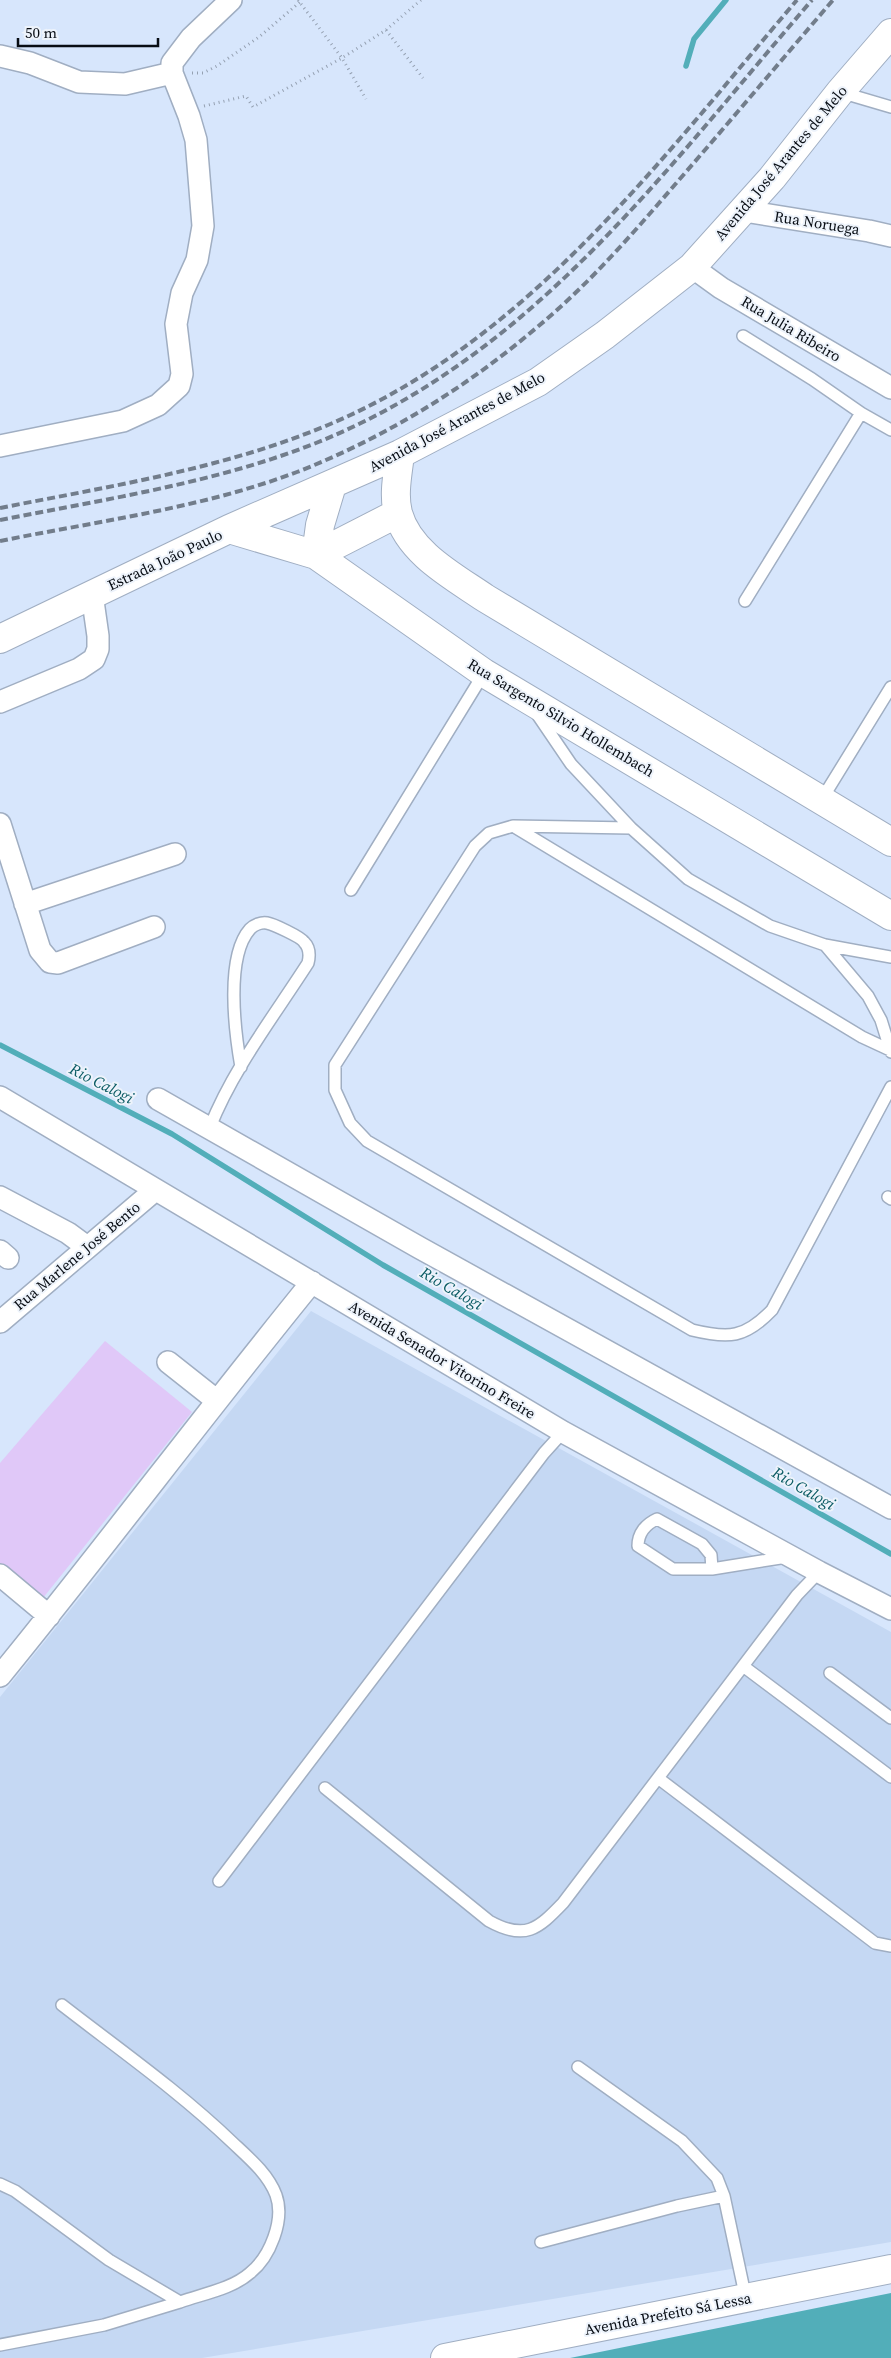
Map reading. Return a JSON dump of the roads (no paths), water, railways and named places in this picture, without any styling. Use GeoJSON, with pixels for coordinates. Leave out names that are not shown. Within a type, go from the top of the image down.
{"type":"FeatureCollection","features":[{"type":"Feature","properties":{"kind":"main road","name":"Avenida José Arantes de Melo"},"geometry":{"type":"LineString","coordinates":[[332,485],[400,454],[538,382],[605,335],[692,266],[744,211],[840,92],[891,33]]}},
{"type":"Feature","properties":{"kind":"main road"},"geometry":{"type":"LineString","coordinates":[[400,454],[396,488],[398,513],[409,537],[435,562],[485,598],[891,842]]}},
{"type":"Feature","properties":{"kind":"main road"},"geometry":{"type":"LineString","coordinates":[[316,555],[320,525],[332,485]]}},
{"type":"Feature","properties":{"kind":"main road","name":"Estrada João Paulo"},"geometry":{"type":"LineString","coordinates":[[0,639],[229,529],[332,485]]}},
{"type":"Feature","properties":{"kind":"main road"},"geometry":{"type":"LineString","coordinates":[[316,555],[398,513]]}},
{"type":"Feature","properties":{"kind":"main road","name":"Rua Sargento Silvio Hollembach"},"geometry":{"type":"LineString","coordinates":[[229,529],[316,555],[484,673],[891,916]]}},
{"type":"Feature","properties":{"kind":"main road","name":"Avenida Prefeito Sá Lessa"},"geometry":{"type":"LineString","coordinates":[[445,2358],[891,2269]]}},
{"type":"Feature","properties":{"kind":"street"},"geometry":{"type":"LineString","coordinates":[[0,446],[123,421],[158,405],[179,386],[182,374],[176,324],[182,293],[197,260],[203,226],[196,140],[187,110],[172,73],[172,63],[191,38],[231,0]]}},
{"type":"Feature","properties":{"kind":"street"},"geometry":{"type":"LineString","coordinates":[[0,56],[30,63],[79,82],[125,84],[172,73]]}},
{"type":"Feature","properties":{"kind":"street","name":"Rua Noruega"},"geometry":{"type":"LineString","coordinates":[[744,211],[891,236]]}},
{"type":"Feature","properties":{"kind":"street","name":"Rua Julia Ribeiro"},"geometry":{"type":"LineString","coordinates":[[692,266],[721,288],[891,388]]}},
{"type":"Feature","properties":{"kind":"street"},"geometry":{"type":"LineString","coordinates":[[0,702],[79,669],[94,659],[98,649],[98,636],[92,594]]}},
{"type":"Feature","properties":{"kind":"street"},"geometry":{"type":"LineString","coordinates":[[0,824],[40,950],[50,962],[58,963],[154,927]]}},
{"type":"Feature","properties":{"kind":"street"},"geometry":{"type":"LineString","coordinates":[[25,904],[175,854]]}},
{"type":"Feature","properties":{"kind":"street","name":"Avenida Senador Vitorino Freire"},"geometry":{"type":"LineString","coordinates":[[0,1097],[154,1191],[312,1282],[563,1432],[819,1572],[891,1609]]}},
{"type":"Feature","properties":{"kind":"street"},"geometry":{"type":"LineString","coordinates":[[158,1099],[420,1248],[891,1508]]}},
{"type":"Feature","properties":{"kind":"street","name":"Rua Marlene José Bento"},"geometry":{"type":"LineString","coordinates":[[0,1322],[154,1191]]}},
{"type":"Feature","properties":{"kind":"street"},"geometry":{"type":"LineString","coordinates":[[0,1197],[68,1232],[87,1247]]}},
{"type":"Feature","properties":{"kind":"street"},"geometry":{"type":"LineString","coordinates":[[0,1676],[49,1616],[216,1400],[312,1282]]}},
{"type":"Feature","properties":{"kind":"street"},"geometry":{"type":"LineString","coordinates":[[168,1362],[216,1400]]}},
{"type":"Feature","properties":{"kind":"street"},"geometry":{"type":"LineString","coordinates":[[0,1575],[49,1616]]}},
{"type":"Feature","properties":{"kind":"lane"},"geometry":{"type":"LineString","coordinates":[[840,92],[891,107]]}},
{"type":"Feature","properties":{"kind":"lane"},"geometry":{"type":"LineString","coordinates":[[743,336],[812,379],[861,413],[891,430]]}},
{"type":"Feature","properties":{"kind":"lane"},"geometry":{"type":"LineString","coordinates":[[745,601],[861,413]]}},
{"type":"Feature","properties":{"kind":"lane"},"geometry":{"type":"LineString","coordinates":[[351,890],[484,673]]}},
{"type":"Feature","properties":{"kind":"lane"},"geometry":{"type":"LineString","coordinates":[[822,799],[891,687]]}},
{"type":"Feature","properties":{"kind":"lane"},"geometry":{"type":"LineString","coordinates":[[526,698],[571,764],[631,828],[688,880],[770,926],[825,945],[891,957]]}},
{"type":"Feature","properties":{"kind":"lane"},"geometry":{"type":"LineString","coordinates":[[631,828],[513,826],[489,834],[475,846],[335,1065],[335,1090],[350,1123],[367,1141],[692,1330],[717,1336],[740,1333],[757,1325],[772,1310],[891,1087]]}},
{"type":"Feature","properties":{"kind":"lane"},"geometry":{"type":"LineString","coordinates":[[513,826],[862,1037],[890,1051]]}},
{"type":"Feature","properties":{"kind":"lane"},"geometry":{"type":"LineString","coordinates":[[210,1128],[220,1104],[241,1067],[310,958],[308,948],[303,940],[268,923],[257,924],[250,929],[239,947],[233,1008],[235,1035],[241,1067]]}},
{"type":"Feature","properties":{"kind":"lane"},"geometry":{"type":"LineString","coordinates":[[825,945],[868,996],[881,1020],[890,1051]]}},
{"type":"Feature","properties":{"kind":"lane"},"geometry":{"type":"LineString","coordinates":[[219,1881],[544,1453],[563,1432]]}},
{"type":"Feature","properties":{"kind":"lane"},"geometry":{"type":"LineString","coordinates":[[712,1569],[711,1555],[702,1544],[657,1519],[649,1523],[638,1537],[638,1546],[673,1569],[712,1569],[790,1556]]}},
{"type":"Feature","properties":{"kind":"lane"},"geometry":{"type":"LineString","coordinates":[[325,1788],[489,1921],[504,1929],[522,1931],[541,1925],[563,1903],[797,1596],[819,1572]]}},
{"type":"Feature","properties":{"kind":"lane"},"geometry":{"type":"LineString","coordinates":[[743,1666],[891,1777]]}},
{"type":"Feature","properties":{"kind":"lane"},"geometry":{"type":"LineString","coordinates":[[830,1673],[891,1718]]}},
{"type":"Feature","properties":{"kind":"lane"},"geometry":{"type":"LineString","coordinates":[[658,1778],[875,1943],[891,1946]]}},
{"type":"Feature","properties":{"kind":"lane"},"geometry":{"type":"LineString","coordinates":[[0,2346],[104,2325],[226,2286],[249,2274],[264,2259],[272,2244],[278,2219],[276,2196],[259,2167],[217,2127],[62,2005]]}},
{"type":"Feature","properties":{"kind":"lane"},"geometry":{"type":"LineString","coordinates":[[578,2067],[682,2141],[717,2178],[724,2196],[746,2299]]}},
{"type":"Feature","properties":{"kind":"lane"},"geometry":{"type":"LineString","coordinates":[[0,2184],[15,2191],[110,2260],[180,2302]]}},
{"type":"Feature","properties":{"kind":"lane"},"geometry":{"type":"LineString","coordinates":[[541,2242],[677,2206],[724,2196]]}},
{"type":"Feature","properties":{"kind":"waterway"},"geometry":{"type":"LineString","coordinates":[[686,66],[694,39],[726,0]]}},
{"type":"Feature","properties":{"kind":"waterway","name":"Rio Calogi"},"geometry":{"type":"LineString","coordinates":[[0,1045],[172,1134],[383,1265],[891,1554]]}},
{"type":"Feature","properties":{"kind":"railway"},"geometry":{"type":"LineString","coordinates":[[0,508],[166,475],[248,453],[328,425],[400,389],[467,346],[528,296],[586,241],[642,182],[797,0]]}},
{"type":"Feature","properties":{"kind":"railway"},"geometry":{"type":"LineString","coordinates":[[0,520],[160,489],[239,469],[316,443],[394,406],[464,361],[530,309],[590,253],[648,192],[812,0]]}},
{"type":"Feature","properties":{"kind":"railway"},"geometry":{"type":"LineString","coordinates":[[0,541],[187,504],[261,484],[297,472],[361,444],[392,428],[451,392],[535,329],[589,279],[656,207],[833,0]]}}]}
